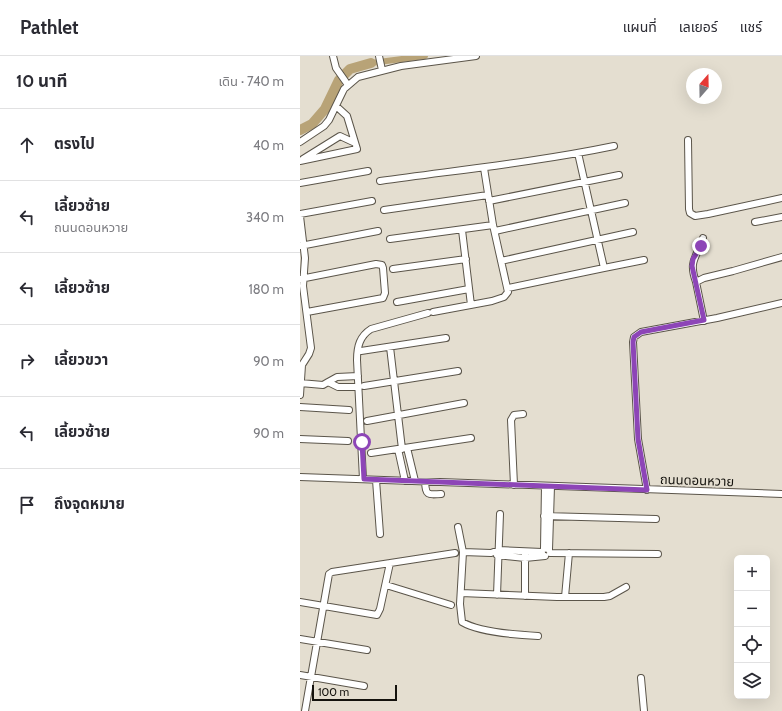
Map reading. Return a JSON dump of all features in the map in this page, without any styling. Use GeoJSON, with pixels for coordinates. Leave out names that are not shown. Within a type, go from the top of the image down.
{"type":"FeatureCollection","features":[{"type":"Feature","properties":{"kind":"street"},"geometry":{"type":"LineString","coordinates":[[333,56],[335,64],[347,83]]}},
{"type":"Feature","properties":{"kind":"street"},"geometry":{"type":"LineString","coordinates":[[300,142],[324,126],[329,120],[347,83],[358,77],[382,68],[473,56]]}},
{"type":"Feature","properties":{"kind":"street"},"geometry":{"type":"LineString","coordinates":[[379,57],[382,68]]}},
{"type":"Feature","properties":{"kind":"street"},"geometry":{"type":"LineString","coordinates":[[300,161],[357,149],[347,116],[336,106]]}},
{"type":"Feature","properties":{"kind":"street"},"geometry":{"type":"LineString","coordinates":[[300,161],[340,136],[355,143]]}},
{"type":"Feature","properties":{"kind":"street"},"geometry":{"type":"LineString","coordinates":[[688,140],[690,214],[695,216],[708,214],[782,198]]}},
{"type":"Feature","properties":{"kind":"street"},"geometry":{"type":"LineString","coordinates":[[380,181],[484,168],[614,146]]}},
{"type":"Feature","properties":{"kind":"street"},"geometry":{"type":"LineString","coordinates":[[578,153],[604,268]]}},
{"type":"Feature","properties":{"kind":"street"},"geometry":{"type":"LineString","coordinates":[[364,479],[361,387],[358,376],[357,350],[362,338],[371,329],[430,313],[500,299],[507,295],[508,288],[494,228],[484,168]]}},
{"type":"Feature","properties":{"kind":"street"},"geometry":{"type":"LineString","coordinates":[[300,183],[368,171]]}},
{"type":"Feature","properties":{"kind":"street"},"geometry":{"type":"LineString","coordinates":[[384,210],[489,198],[619,175]]}},
{"type":"Feature","properties":{"kind":"street"},"geometry":{"type":"LineString","coordinates":[[300,395],[302,366],[311,348],[302,278],[306,258],[302,245],[300,215],[372,202]]}},
{"type":"Feature","properties":{"kind":"street"},"geometry":{"type":"LineString","coordinates":[[390,239],[462,230],[494,228],[591,211],[625,203]]}},
{"type":"Feature","properties":{"kind":"street"},"geometry":{"type":"LineString","coordinates":[[755,222],[782,217]]}},
{"type":"Feature","properties":{"kind":"street"},"geometry":{"type":"LineString","coordinates":[[462,230],[471,305]]}},
{"type":"Feature","properties":{"kind":"street"},"geometry":{"type":"LineString","coordinates":[[302,245],[378,231]]}},
{"type":"Feature","properties":{"kind":"street"},"geometry":{"type":"LineString","coordinates":[[501,261],[633,232]]}},
{"type":"Feature","properties":{"kind":"street"},"geometry":{"type":"LineString","coordinates":[[703,238],[698,252],[693,259],[692,266],[704,320]]}},
{"type":"Feature","properties":{"kind":"street"},"geometry":{"type":"LineString","coordinates":[[696,282],[704,278],[782,257]]}},
{"type":"Feature","properties":{"kind":"street"},"geometry":{"type":"LineString","coordinates":[[393,269],[466,259]]}},
{"type":"Feature","properties":{"kind":"street"},"geometry":{"type":"LineString","coordinates":[[508,288],[644,260]]}},
{"type":"Feature","properties":{"kind":"street"},"geometry":{"type":"LineString","coordinates":[[302,278],[379,264],[383,268],[385,293],[383,298],[307,312]]}},
{"type":"Feature","properties":{"kind":"street"},"geometry":{"type":"LineString","coordinates":[[397,302],[469,289]]}},
{"type":"Feature","properties":{"kind":"street"},"geometry":{"type":"LineString","coordinates":[[647,490],[638,439],[634,391],[634,337],[641,332],[752,311],[782,303]]}},
{"type":"Feature","properties":{"kind":"street"},"geometry":{"type":"LineString","coordinates":[[362,351],[446,338]]}},
{"type":"Feature","properties":{"kind":"street"},"geometry":{"type":"LineString","coordinates":[[390,347],[405,481]]}},
{"type":"Feature","properties":{"kind":"street"},"geometry":{"type":"LineString","coordinates":[[328,382],[338,387],[361,387],[458,371]]}},
{"type":"Feature","properties":{"kind":"street"},"geometry":{"type":"LineString","coordinates":[[300,383],[323,385],[337,377],[358,376]]}},
{"type":"Feature","properties":{"kind":"street"},"geometry":{"type":"LineString","coordinates":[[367,420],[464,404]]}},
{"type":"Feature","properties":{"kind":"street"},"geometry":{"type":"LineString","coordinates":[[300,407],[349,410]]}},
{"type":"Feature","properties":{"kind":"street"},"geometry":{"type":"LineString","coordinates":[[514,485],[511,420],[514,415],[523,414]]}},
{"type":"Feature","properties":{"kind":"street"},"geometry":{"type":"LineString","coordinates":[[371,453],[471,438]]}},
{"type":"Feature","properties":{"kind":"street"},"geometry":{"type":"LineString","coordinates":[[300,439],[348,441]]}},
{"type":"Feature","properties":{"kind":"street"},"geometry":{"type":"LineString","coordinates":[[402,449],[415,481]]}},
{"type":"Feature","properties":{"kind":"street","name":"ถนนดอนหวาย"},"geometry":{"type":"LineString","coordinates":[[300,477],[782,494]]}},
{"type":"Feature","properties":{"kind":"street"},"geometry":{"type":"LineString","coordinates":[[376,480],[380,534]]}},
{"type":"Feature","properties":{"kind":"street"},"geometry":{"type":"LineString","coordinates":[[425,482],[426,492],[428,494],[441,494]]}},
{"type":"Feature","properties":{"kind":"street"},"geometry":{"type":"LineString","coordinates":[[546,552],[548,486]]}},
{"type":"Feature","properties":{"kind":"street"},"geometry":{"type":"LineString","coordinates":[[498,595],[500,514]]}},
{"type":"Feature","properties":{"kind":"street"},"geometry":{"type":"LineString","coordinates":[[547,516],[656,519]]}},
{"type":"Feature","properties":{"kind":"street"},"geometry":{"type":"LineString","coordinates":[[458,527],[463,552],[461,593],[462,622],[497,632],[538,636]]}},
{"type":"Feature","properties":{"kind":"street"},"geometry":{"type":"LineString","coordinates":[[463,552],[525,555],[546,552],[658,554]]}},
{"type":"Feature","properties":{"kind":"street"},"geometry":{"type":"LineString","coordinates":[[304,711],[329,574],[332,572],[455,553]]}},
{"type":"Feature","properties":{"kind":"street"},"geometry":{"type":"LineString","coordinates":[[565,597],[569,553]]}},
{"type":"Feature","properties":{"kind":"street"},"geometry":{"type":"LineString","coordinates":[[525,555],[525,596]]}},
{"type":"Feature","properties":{"kind":"street"},"geometry":{"type":"LineString","coordinates":[[300,602],[377,615],[379,613],[386,585],[390,563]]}},
{"type":"Feature","properties":{"kind":"street"},"geometry":{"type":"LineString","coordinates":[[386,585],[451,605]]}},
{"type":"Feature","properties":{"kind":"street"},"geometry":{"type":"LineString","coordinates":[[461,593],[525,596],[604,597],[610,596],[626,587]]}},
{"type":"Feature","properties":{"kind":"street"},"geometry":{"type":"LineString","coordinates":[[300,639],[367,650]]}},
{"type":"Feature","properties":{"kind":"street"},"geometry":{"type":"LineString","coordinates":[[300,675],[364,686]]}},
{"type":"Feature","properties":{"kind":"street"},"geometry":{"type":"LineString","coordinates":[[641,678],[644,711]]}},
{"type":"Feature","properties":{"kind":"waterway"},"geometry":{"type":"LineString","coordinates":[[371,63],[425,56]]}},
{"type":"Feature","properties":{"kind":"waterway"},"geometry":{"type":"LineString","coordinates":[[300,130],[312,124],[325,109],[339,80],[350,69],[371,63]]}},
{"type":"Feature","properties":{"kind":"route"},"geometry":{"type":"LineString","coordinates":[[362,442],[364,479],[647,490],[638,439],[634,391],[634,337],[641,332],[704,320],[696,282],[692,273],[693,259],[701,246]]}}]}
